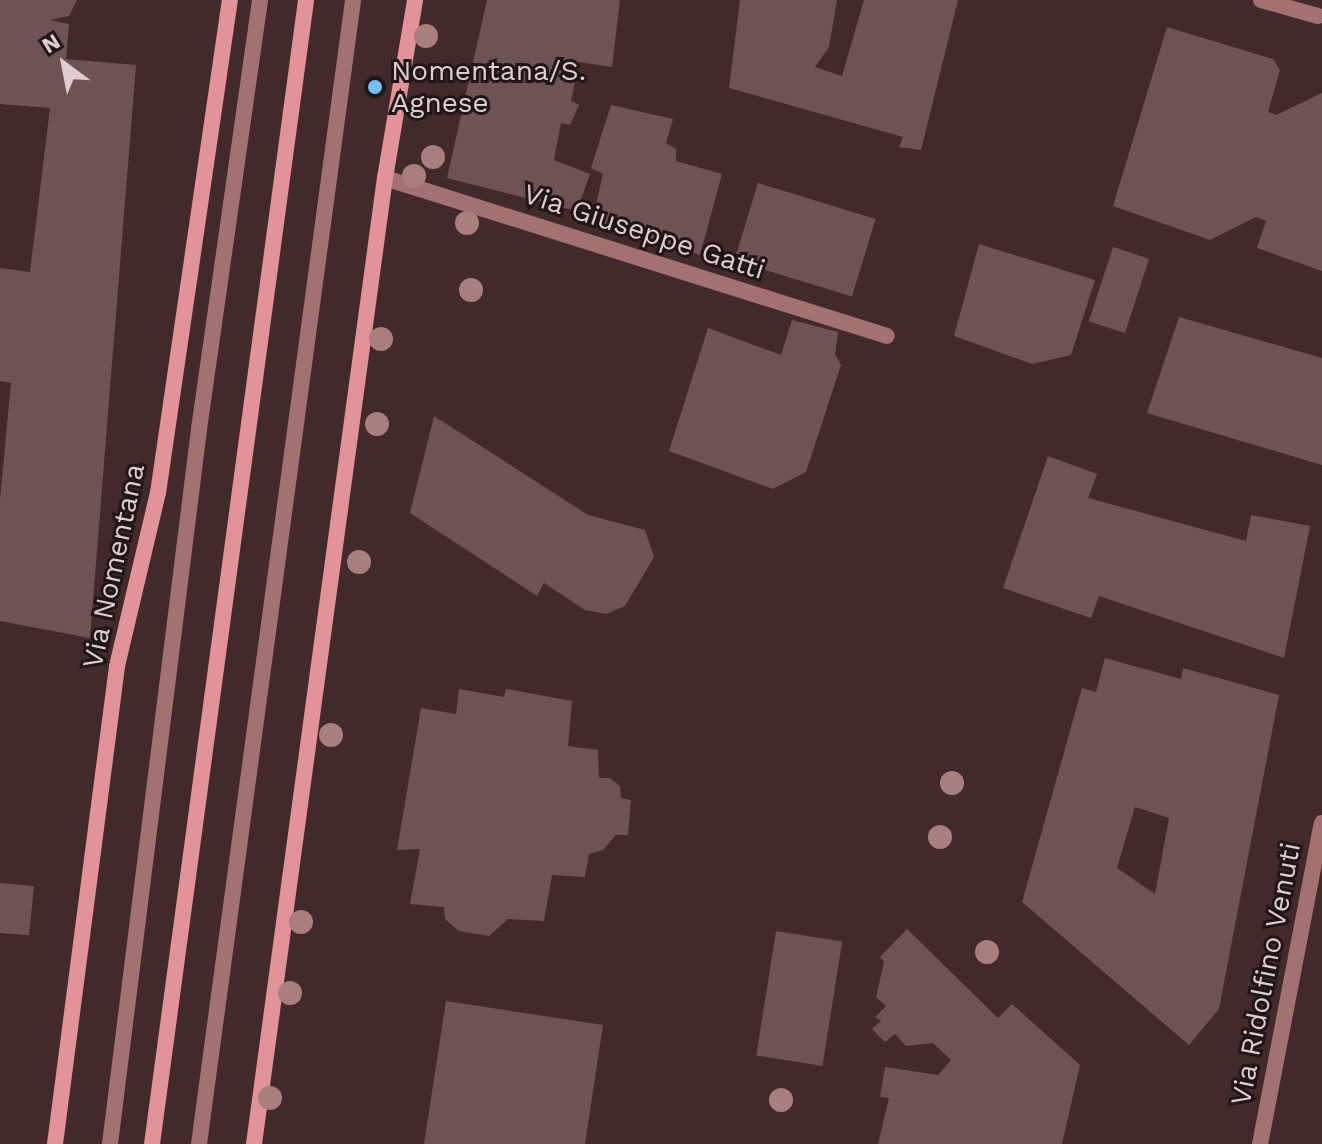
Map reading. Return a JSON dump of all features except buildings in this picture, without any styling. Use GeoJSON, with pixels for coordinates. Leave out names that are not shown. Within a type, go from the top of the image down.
{"type":"FeatureCollection","features":[{"type":"Feature","properties":{"kind":"street","name":"Via Nomentana"},"geometry":{"type":"LineString","coordinates":[[55,1144],[117,666],[158,493],[230,0]]}},
{"type":"Feature","properties":{"kind":"street","name":"Via Nomentana"},"geometry":{"type":"LineString","coordinates":[[110,1144],[193,476],[260,0]]}},
{"type":"Feature","properties":{"kind":"street"},"geometry":{"type":"LineString","coordinates":[[152,1144],[306,0]]}},
{"type":"Feature","properties":{"kind":"street"},"geometry":{"type":"LineString","coordinates":[[199,1144],[353,0]]}},
{"type":"Feature","properties":{"kind":"street"},"geometry":{"type":"LineString","coordinates":[[254,1144],[385,178],[415,0]]}},
{"type":"Feature","properties":{"kind":"street"},"geometry":{"type":"LineString","coordinates":[[1261,0],[1318,16]]}},
{"type":"Feature","properties":{"kind":"street","name":"Via Giuseppe Gatti"},"geometry":{"type":"LineString","coordinates":[[385,178],[887,336]]}},
{"type":"Feature","properties":{"kind":"street","name":"Via Ridolfino Venuti"},"geometry":{"type":"LineString","coordinates":[[1260,1140],[1322,823]]}},
{"type":"Feature","properties":{"kind":"place","name":"Nomentana/S. Agnese"},"geometry":{"type":"Point","coordinates":[375,87]}}]}
